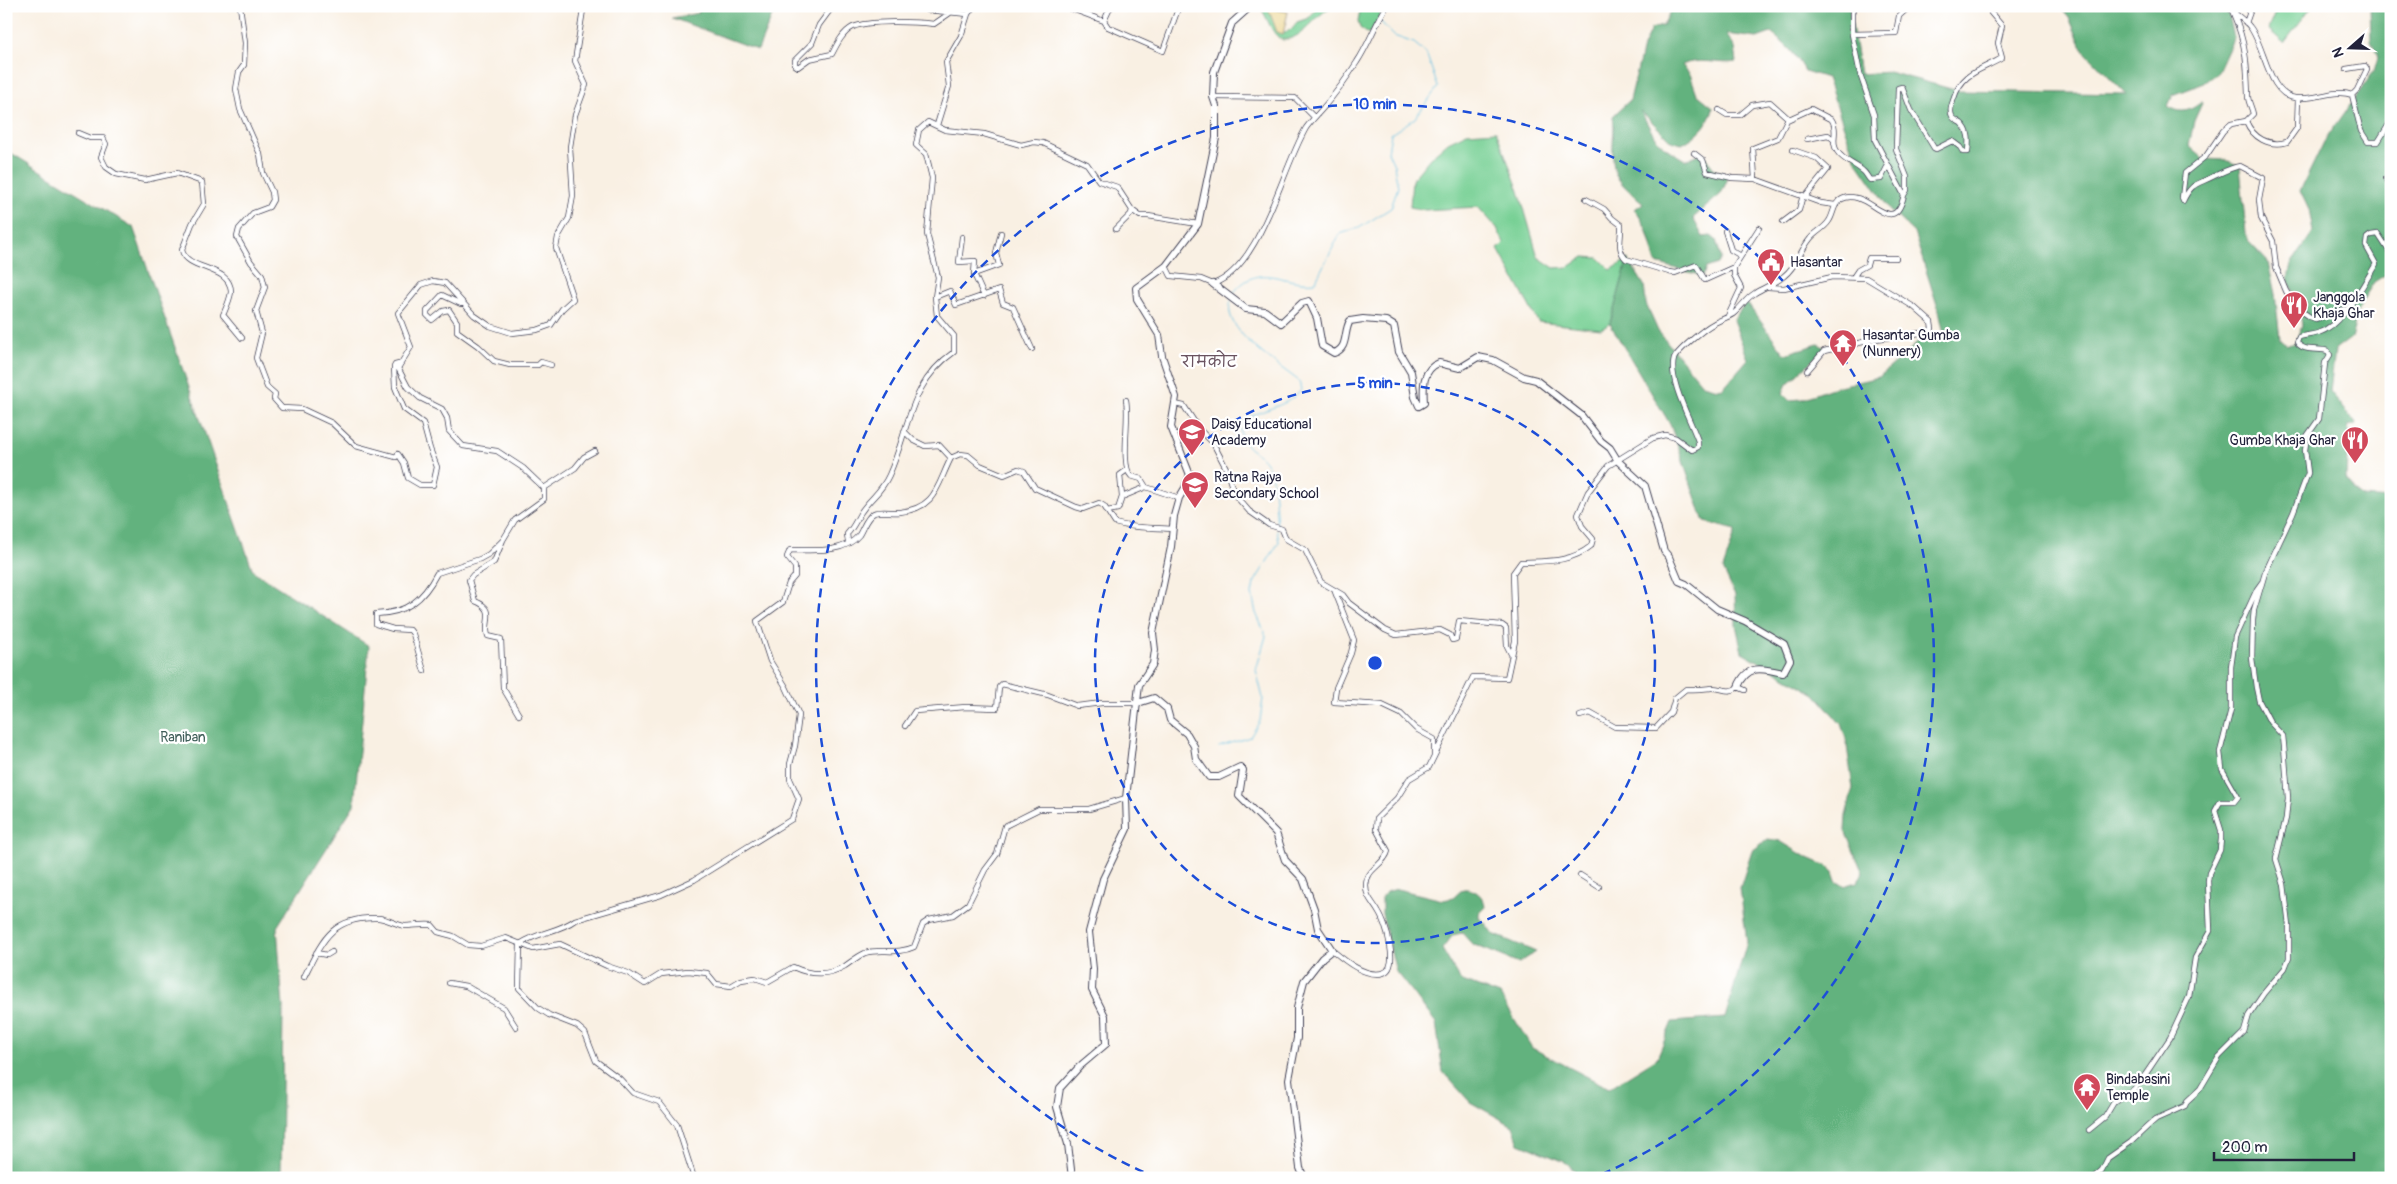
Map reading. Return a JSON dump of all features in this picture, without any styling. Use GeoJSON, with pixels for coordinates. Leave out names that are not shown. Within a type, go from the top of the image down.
{"type":"FeatureCollection","features":[{"type":"Feature","properties":{"kind":"street"},"geometry":{"type":"LineString","coordinates":[[240,6],[245,43],[244,65],[239,72],[236,88],[240,109],[260,154],[263,173],[272,192],[273,200],[269,207],[253,213],[239,229],[237,237],[251,262],[262,275],[265,287],[256,311],[262,333],[256,358],[259,368],[267,387],[275,394],[274,398],[282,408],[302,409],[332,422],[356,446],[396,457],[398,454],[404,463],[408,478],[420,485],[433,485],[437,466],[423,423],[404,409],[394,387],[394,367],[399,364],[411,347],[398,313],[421,285],[434,281],[445,283],[462,304],[474,315],[490,326],[512,333],[537,330],[551,325],[562,309],[573,299],[556,248],[558,237],[569,218],[573,196],[570,147],[575,115],[586,85],[575,61],[583,10],[586,6]]}},
{"type":"Feature","properties":{"kind":"street"},"geometry":{"type":"LineString","coordinates":[[833,6],[819,24],[812,43],[795,60],[795,65],[798,67],[809,59],[832,54],[842,36],[852,27],[864,24],[914,21],[934,24],[950,13]]}},
{"type":"Feature","properties":{"kind":"street"},"geometry":{"type":"LineString","coordinates":[[926,6],[927,10],[968,14]]}},
{"type":"Feature","properties":{"kind":"street"},"geometry":{"type":"LineString","coordinates":[[937,125],[949,86],[946,62],[961,36],[968,14],[974,6]]}},
{"type":"Feature","properties":{"kind":"street"},"geometry":{"type":"LineString","coordinates":[[1064,6],[1104,21],[1108,28],[1163,51],[1179,6]]}},
{"type":"Feature","properties":{"kind":"street"},"geometry":{"type":"LineString","coordinates":[[1104,21],[1111,6]]}},
{"type":"Feature","properties":{"kind":"street"},"geometry":{"type":"LineString","coordinates":[[1072,1178],[1068,1144],[1057,1106],[1060,1088],[1066,1080],[1106,1044],[1105,1016],[1092,990],[1093,968],[1089,932],[1102,880],[1127,829],[1126,798],[1139,685],[1153,664],[1155,650],[1152,633],[1179,498],[1190,475],[1171,427],[1175,404],[1174,390],[1162,356],[1159,335],[1137,299],[1135,291],[1136,288],[1166,266],[1198,224],[1216,138],[1216,106],[1213,97],[1214,72],[1232,24],[1251,6]]}},
{"type":"Feature","properties":{"kind":"street"},"geometry":{"type":"LineString","coordinates":[[1213,284],[1225,280],[1231,275],[1247,254],[1272,209],[1295,148],[1314,118],[1346,78],[1368,46],[1375,27],[1387,6]]}},
{"type":"Feature","properties":{"kind":"street"},"geometry":{"type":"LineString","coordinates":[[1854,6],[1852,12],[1852,34],[1860,74],[1874,115],[1875,140],[1887,167],[1904,195]]}},
{"type":"Feature","properties":{"kind":"street"},"geometry":{"type":"LineString","coordinates":[[1852,34],[1896,33],[1899,16],[1910,6]]}},
{"type":"Feature","properties":{"kind":"street"},"geometry":{"type":"LineString","coordinates":[[2227,6],[2252,29],[2257,43],[2264,52],[2277,87],[2289,97],[2298,99],[2340,93],[2352,95]]}},
{"type":"Feature","properties":{"kind":"street"},"geometry":{"type":"LineString","coordinates":[[2233,13],[2242,6]]}},
{"type":"Feature","properties":{"kind":"street"},"geometry":{"type":"LineString","coordinates":[[2246,23],[2252,6]]}},
{"type":"Feature","properties":{"kind":"street"},"geometry":{"type":"LineString","coordinates":[[2233,13],[2243,36],[2249,86],[2248,95],[2253,111],[2251,118],[2246,122],[2236,122],[2223,131],[2206,156],[2185,173],[2183,201],[2192,185],[2232,167],[2240,166],[2263,178],[2259,200],[2261,218],[2273,241],[2276,267],[2286,291],[2297,308],[2316,319],[2347,308]]}},
{"type":"Feature","properties":{"kind":"street"},"geometry":{"type":"LineString","coordinates":[[904,726],[915,711],[966,707],[997,708],[999,687],[1002,684],[1048,695],[1077,706],[1138,703],[1154,698],[1162,702],[1167,709],[1170,720],[1187,734],[1194,746],[1196,759],[1209,777],[1219,777],[1240,767],[1243,770],[1239,796],[1276,833],[1285,860],[1302,879],[1314,910],[1318,929],[1332,950],[1355,968],[1380,974],[1387,971],[1391,965],[1390,942],[1379,912],[1370,902],[1366,887],[1370,873],[1387,856],[1388,851],[1376,829],[1377,818],[1397,798],[1409,779],[1429,767],[1474,677],[1507,678],[1515,641],[1513,573],[1520,562],[1538,563],[1573,558],[1591,546],[1593,539],[1582,526],[1578,515],[1588,492],[1608,466],[1654,438],[1665,435],[1676,438],[1692,450],[1698,447],[1698,441],[1674,379],[1674,357],[1713,324],[1727,318],[1754,293],[1784,277],[1795,265],[1809,240],[1830,220],[1835,205],[1842,199],[1857,197],[1885,215],[1892,215],[1899,209],[1907,190],[1908,177],[1896,149],[1898,117],[1896,99],[1898,88],[1902,87],[1910,110],[1934,148],[1936,149],[1952,141],[1960,146],[1963,152],[1968,152],[1968,134],[1965,127],[1953,119],[1950,112],[1951,106],[1957,88],[1965,80],[1977,70],[2002,58],[1998,43],[2002,26],[1991,14]]}},
{"type":"Feature","properties":{"kind":"street"},"geometry":{"type":"LineString","coordinates":[[2346,69],[2365,66],[2367,69],[2357,90],[2352,95]]}},
{"type":"Feature","properties":{"kind":"street"},"geometry":{"type":"LineString","coordinates":[[2352,95],[2361,131],[2368,142],[2378,142],[2391,121]]}},
{"type":"Feature","properties":{"kind":"street"},"geometry":{"type":"LineString","coordinates":[[1213,97],[1295,98],[1314,118]]}},
{"type":"Feature","properties":{"kind":"street"},"geometry":{"type":"LineString","coordinates":[[2246,122],[2255,137],[2272,143],[2287,142],[2296,128],[2298,99]]}},
{"type":"Feature","properties":{"kind":"street"},"geometry":{"type":"LineString","coordinates":[[1719,110],[1727,116],[1740,115],[1752,104],[1770,102],[1789,119]]}},
{"type":"Feature","properties":{"kind":"street"},"geometry":{"type":"LineString","coordinates":[[1755,179],[1754,148],[1778,138],[1789,119],[1809,109],[1829,117],[1836,125],[1837,131],[1834,146],[1842,157],[1864,171],[1870,180],[1881,179],[1887,167]]}},
{"type":"Feature","properties":{"kind":"street"},"geometry":{"type":"LineString","coordinates":[[848,542],[847,534],[855,526],[860,514],[882,491],[915,398],[936,364],[954,352],[954,336],[937,316],[935,297],[938,277],[927,234],[932,178],[926,154],[916,145],[919,130],[928,122],[945,130],[984,134],[1021,145],[1034,142],[1043,143],[1087,164],[1100,181],[1117,187],[1132,210],[1140,216],[1198,224]]}},
{"type":"Feature","properties":{"kind":"street"},"geometry":{"type":"LineString","coordinates":[[78,133],[90,138],[104,138],[106,144],[101,157],[106,167],[116,174],[145,180],[177,173],[202,182],[204,204],[192,224],[182,250],[183,255],[189,262],[214,270],[228,283],[231,291],[223,315],[242,338]]}},
{"type":"Feature","properties":{"kind":"street"},"geometry":{"type":"LineString","coordinates":[[1807,139],[1828,135],[1834,140]]}},
{"type":"Feature","properties":{"kind":"street"},"geometry":{"type":"LineString","coordinates":[[1783,222],[1799,210],[1804,196],[1828,169],[1816,158],[1793,150]]}},
{"type":"Feature","properties":{"kind":"street"},"geometry":{"type":"LineString","coordinates":[[1694,153],[1703,160],[1708,172],[1732,178],[1755,179],[1821,203],[1835,205]]}},
{"type":"Feature","properties":{"kind":"street"},"geometry":{"type":"LineString","coordinates":[[2391,176],[2386,178],[2391,186]]}},
{"type":"Feature","properties":{"kind":"street"},"geometry":{"type":"LineString","coordinates":[[1586,199],[1604,209],[1621,225],[1619,244],[1626,260],[1675,273],[1696,265],[1704,280],[1734,267]]}},
{"type":"Feature","properties":{"kind":"street"},"geometry":{"type":"LineString","coordinates":[[1116,229],[1131,214],[1132,210]]}},
{"type":"Feature","properties":{"kind":"street"},"geometry":{"type":"LineString","coordinates":[[1727,318],[1741,288],[1734,275],[1734,267],[1759,228]]}},
{"type":"Feature","properties":{"kind":"street"},"geometry":{"type":"LineString","coordinates":[[1725,231],[1731,250],[1740,256]]}},
{"type":"Feature","properties":{"kind":"street"},"geometry":{"type":"LineString","coordinates":[[974,274],[999,265],[996,253],[1001,233]]}},
{"type":"Feature","properties":{"kind":"street"},"geometry":{"type":"LineString","coordinates":[[2093,1178],[2102,1170],[2108,1158],[2131,1142],[2152,1122],[2185,1106],[2187,1101],[2200,1089],[2219,1057],[2244,1032],[2249,1015],[2257,1002],[2279,976],[2289,958],[2289,926],[2284,884],[2276,860],[2286,818],[2288,798],[2283,736],[2270,722],[2259,701],[2252,658],[2254,610],[2272,558],[2293,513],[2308,472],[2305,450],[2307,436],[2319,419],[2325,363],[2330,355],[2328,351],[2300,347],[2297,342],[2299,337],[2319,333],[2330,327],[2354,303],[2376,264],[2366,246],[2367,238],[2378,234],[2391,254]]}},
{"type":"Feature","properties":{"kind":"street"},"geometry":{"type":"LineString","coordinates":[[962,237],[960,262],[976,261],[974,274],[984,296]]}},
{"type":"Feature","properties":{"kind":"street"},"geometry":{"type":"LineString","coordinates":[[1854,276],[1858,270],[1867,266],[1868,259],[1896,258]]}},
{"type":"Feature","properties":{"kind":"street"},"geometry":{"type":"LineString","coordinates":[[1166,266],[1171,276],[1201,279],[1213,284],[1246,310],[1265,311],[1282,322],[1302,303],[1309,301],[1316,318],[1322,346],[1334,353],[1340,351],[1343,347],[1350,321],[1363,319],[1390,322],[1394,326],[1399,352],[1411,372],[1415,397],[1420,406],[1424,403],[1426,372],[1435,364],[1443,363],[1456,368],[1464,366],[1478,357],[1493,360],[1524,377],[1536,380],[1581,415],[1601,441],[1610,448],[1618,461],[1645,486],[1664,551],[1669,557],[1679,581],[1686,584],[1717,609],[1746,621],[1784,644],[1790,660],[1783,673],[1767,669],[1749,670],[1742,678],[1738,687],[1730,692],[1711,688],[1699,691],[1686,689],[1674,698],[1670,712],[1656,728],[1615,727],[1590,713],[1580,716]]}},
{"type":"Feature","properties":{"kind":"street"},"geometry":{"type":"LineString","coordinates":[[1768,287],[1784,288],[1832,277],[1854,276],[1866,278],[1914,307],[1930,322],[1932,329],[1928,332],[1876,339],[1824,351],[1807,371]]}},
{"type":"Feature","properties":{"kind":"street"},"geometry":{"type":"LineString","coordinates":[[935,297],[950,290],[956,305],[999,290],[1003,303],[1013,306],[1032,349]]}},
{"type":"Feature","properties":{"kind":"street"},"geometry":{"type":"LineString","coordinates":[[462,304],[442,295],[434,300],[427,310],[427,315],[432,320],[443,311],[449,310],[455,317],[457,331],[478,346],[494,361],[510,365],[538,365],[541,362],[551,365]]}},
{"type":"Feature","properties":{"kind":"street"},"geometry":{"type":"LineString","coordinates":[[399,364],[398,368],[408,387],[420,398],[442,409],[447,418],[449,431],[463,446],[497,452],[523,468],[544,488],[544,498],[515,520],[503,540],[494,562],[473,575],[469,580],[469,586],[475,601],[486,607],[489,614],[486,632],[488,636],[501,639],[503,688],[519,715]]}},
{"type":"Feature","properties":{"kind":"street"},"geometry":{"type":"LineString","coordinates":[[1126,400],[1128,422],[1126,444],[1127,470],[1131,476],[1141,478],[1146,487]]}},
{"type":"Feature","properties":{"kind":"street"},"geometry":{"type":"LineString","coordinates":[[1175,404],[1184,406],[1199,429],[1213,443],[1226,468],[1234,494],[1249,511],[1269,525],[1282,529],[1286,539],[1305,550],[1321,582],[1343,594],[1349,603],[1385,630],[1396,635],[1440,630],[1450,635],[1452,640],[1456,639],[1459,621],[1502,625],[1506,628],[1507,646],[1511,654]]}},
{"type":"Feature","properties":{"kind":"street"},"geometry":{"type":"LineString","coordinates":[[904,431],[913,440],[925,446],[939,444],[951,458]]}},
{"type":"Feature","properties":{"kind":"street"},"geometry":{"type":"LineString","coordinates":[[544,488],[575,468],[584,457],[595,451]]}},
{"type":"Feature","properties":{"kind":"street"},"geometry":{"type":"LineString","coordinates":[[951,458],[968,454],[980,465],[1004,475],[1018,469],[1024,471],[1036,488],[1046,495],[1083,509],[1099,503],[1104,506],[1115,524],[1128,527],[1147,526],[1173,529]]}},
{"type":"Feature","properties":{"kind":"street"},"geometry":{"type":"LineString","coordinates":[[520,944],[534,936],[568,926],[575,920],[661,895],[694,880],[792,819],[799,799],[790,779],[790,764],[795,746],[799,715],[786,687],[770,661],[757,621],[783,602],[789,583],[795,576],[795,567],[787,557],[790,550],[836,550],[857,537],[868,518],[874,513],[903,512],[918,508],[930,501],[944,476],[951,458]]}},
{"type":"Feature","properties":{"kind":"street"},"geometry":{"type":"LineString","coordinates":[[1107,511],[1118,509],[1122,497],[1120,475],[1127,470]]}},
{"type":"Feature","properties":{"kind":"street"},"geometry":{"type":"LineString","coordinates":[[1122,497],[1146,487],[1179,498]]}},
{"type":"Feature","properties":{"kind":"street"},"geometry":{"type":"LineString","coordinates":[[424,671],[414,634],[410,630],[393,629],[376,624],[376,614],[395,613],[410,607],[425,593],[437,573],[480,559],[489,554],[503,540]]}},
{"type":"Feature","properties":{"kind":"street"},"geometry":{"type":"LineString","coordinates":[[2089,1130],[2105,1117],[2114,1102],[2134,1089],[2165,1047],[2189,997],[2195,958],[2210,931],[2208,881],[2209,873],[2220,850],[2221,839],[2221,830],[2215,811],[2220,802],[2234,802],[2238,797],[2222,769],[2220,752],[2231,709],[2233,648],[2239,624],[2263,581]]}},
{"type":"Feature","properties":{"kind":"street"},"geometry":{"type":"LineString","coordinates":[[1335,591],[1354,640],[1336,688],[1334,702],[1382,705],[1401,714],[1416,729],[1434,739],[1434,756]]}},
{"type":"Feature","properties":{"kind":"street"},"geometry":{"type":"LineString","coordinates":[[1738,687],[1745,690]]}},
{"type":"Feature","properties":{"kind":"street"},"geometry":{"type":"LineString","coordinates":[[304,977],[326,937],[341,924],[351,919],[360,918],[380,918],[405,926],[418,924],[432,925],[438,932],[453,936],[468,945],[482,946],[506,938],[533,949],[560,944],[607,966],[628,973],[645,984],[661,974],[688,971],[707,973],[716,984],[731,986],[741,980],[755,978],[767,982],[793,968],[806,973],[824,973],[842,968],[866,953],[904,952],[914,947],[923,924],[929,920],[953,915],[968,904],[985,870],[997,854],[1005,826],[1040,809],[1089,809],[1126,798]]}},
{"type":"Feature","properties":{"kind":"street"},"geometry":{"type":"LineString","coordinates":[[1580,876],[1599,887]]}},
{"type":"Feature","properties":{"kind":"street"},"geometry":{"type":"LineString","coordinates":[[520,944],[519,988],[538,1008],[549,1015],[577,1026],[584,1032],[596,1061],[620,1079],[633,1093],[659,1102],[677,1125],[694,1178]]}},
{"type":"Feature","properties":{"kind":"street"},"geometry":{"type":"LineString","coordinates":[[1304,1178],[1300,1168],[1289,1079],[1297,1038],[1297,1008],[1304,981],[1322,958],[1332,950]]}},
{"type":"Feature","properties":{"kind":"street"},"geometry":{"type":"LineString","coordinates":[[316,953],[326,955],[332,952]]}},
{"type":"Feature","properties":{"kind":"street"},"geometry":{"type":"LineString","coordinates":[[449,983],[466,986],[504,1008],[516,1026]]}},
{"type":"Feature","properties":{"kind":"green space"},"geometry":{"type":"Polygon","coordinates":[[[697,6],[776,6],[758,50],[672,18],[699,13],[697,6]]]}},
{"type":"Feature","properties":{"kind":"green space"},"geometry":{"type":"Polygon","coordinates":[[[1259,6],[1268,6],[1283,34],[1293,28],[1297,22],[1309,18],[1317,8],[1315,6],[1333,6],[1298,35],[1283,40],[1275,34],[1259,6]]]}},
{"type":"Feature","properties":{"kind":"green space"},"geometry":{"type":"Polygon","coordinates":[[[1361,6],[1385,6],[1370,33],[1360,28],[1358,22],[1361,6]]]}},
{"type":"Feature","properties":{"kind":"green space"},"geometry":{"type":"Polygon","coordinates":[[[1673,6],[1849,6],[1860,74],[1889,72],[1959,91],[2126,94],[2084,51],[2069,18],[2059,6],[2227,6],[2234,37],[2218,72],[2202,84],[2173,95],[2168,106],[2173,109],[2186,111],[2203,101],[2194,121],[2189,146],[2204,159],[2226,160],[2240,166],[2246,233],[2249,242],[2268,262],[2275,294],[2280,339],[2287,345],[2295,343],[2302,326],[2300,310],[2288,279],[2291,264],[2313,232],[2309,210],[2300,191],[2324,142],[2374,71],[2378,57],[2371,40],[2370,6],[2391,6],[2391,282],[2385,275],[2374,282],[2361,303],[2351,338],[2335,350],[2330,391],[2357,425],[2347,426],[2351,436],[2347,456],[2346,479],[2354,490],[2363,497],[2391,499],[2391,1178],[1581,1178],[1567,1163],[1519,1143],[1513,1126],[1470,1102],[1443,1072],[1436,1023],[1396,972],[1382,914],[1382,898],[1386,892],[1397,889],[1443,900],[1453,898],[1463,889],[1467,889],[1475,891],[1481,896],[1485,907],[1479,913],[1479,918],[1493,934],[1536,952],[1519,963],[1472,944],[1462,933],[1453,935],[1442,949],[1460,980],[1500,995],[1532,1048],[1609,1088],[1657,1058],[1672,1022],[1725,1018],[1747,942],[1740,888],[1752,851],[1768,839],[1780,841],[1806,857],[1827,866],[1833,872],[1836,881],[1844,886],[1857,882],[1863,873],[1845,831],[1846,816],[1853,788],[1846,739],[1841,724],[1815,694],[1742,652],[1736,625],[1735,595],[1723,569],[1736,530],[1704,522],[1670,424],[1610,324],[1628,259],[1644,285],[1646,304],[1658,331],[1703,385],[1718,389],[1723,388],[1748,359],[1733,320],[1746,302],[1785,354],[1818,344],[1826,348],[1787,384],[1783,393],[1789,400],[1802,399],[1835,387],[1879,377],[1922,339],[1944,334],[1939,311],[1914,233],[1890,210],[1855,159],[1827,78],[1805,71],[1790,50],[1771,33],[1757,38],[1726,34],[1735,48],[1737,62],[1702,61],[1682,65],[1690,74],[1697,94],[1713,107],[1706,124],[1682,144],[1671,141],[1641,111],[1654,135],[1662,145],[1685,160],[1702,153],[1715,170],[1729,176],[1721,194],[1693,218],[1703,237],[1711,236],[1716,240],[1721,258],[1718,264],[1706,268],[1703,276],[1656,263],[1646,228],[1635,209],[1643,203],[1623,185],[1615,172],[1613,164],[1613,116],[1630,100],[1643,47],[1651,29],[1663,26],[1673,6]]]}},
{"type":"Feature","properties":{"kind":"green space"},"geometry":{"type":"Polygon","coordinates":[[[2278,6],[2312,6],[2284,43],[2268,29],[2278,6]]]}},
{"type":"Feature","properties":{"kind":"green space"},"geometry":{"type":"Polygon","coordinates":[[[1496,131],[1519,191],[1538,257],[1554,268],[1569,267],[1584,257],[1599,258],[1611,270],[1628,259],[1610,324],[1601,329],[1538,322],[1498,249],[1504,243],[1497,228],[1478,207],[1425,210],[1410,207],[1412,180],[1430,158],[1448,142],[1467,133],[1496,131]]]}},
{"type":"Feature","properties":{"kind":"green space","name":"Raniban"},"geometry":{"type":"Polygon","coordinates":[[[6,150],[133,227],[253,571],[369,646],[354,805],[277,927],[283,1007],[281,1178],[6,1178],[6,150]]]}},
{"type":"Feature","properties":{"kind":"sand"},"geometry":{"type":"Polygon","coordinates":[[[1268,8],[1288,12],[1283,34],[1277,32],[1268,8]]]}},
{"type":"Feature","properties":{"kind":"waterway"},"geometry":{"type":"LineString","coordinates":[[1232,295],[1242,284],[1252,278],[1261,276],[1271,276],[1292,281],[1315,282],[1340,234],[1359,228],[1391,208],[1398,187],[1394,165],[1388,152],[1391,134],[1415,118],[1438,87],[1426,53],[1414,43],[1394,36],[1380,21]]}},
{"type":"Feature","properties":{"kind":"waterway"},"geometry":{"type":"LineString","coordinates":[[1231,301],[1230,313],[1240,332],[1259,351],[1299,381],[1301,390],[1288,401],[1254,415],[1239,425],[1245,442],[1263,458],[1270,471],[1277,526]]}},
{"type":"Feature","properties":{"kind":"waterway"},"geometry":{"type":"LineString","coordinates":[[1219,747],[1250,737],[1260,721],[1263,698],[1256,670],[1266,636],[1256,613],[1252,594],[1254,583],[1279,542],[1277,530]]}},
{"type":"Feature","properties":{"kind":"place","name":"Hasantar"},"geometry":{"type":"Point","coordinates":[1771,286]}},
{"type":"Feature","properties":{"kind":"place","name":"Janggola Khaja Ghar"},"geometry":{"type":"Point","coordinates":[2294,329]}},
{"type":"Feature","properties":{"kind":"place","name":"Hasantar Gumba (Nunnery)"},"geometry":{"type":"Point","coordinates":[1843,367]}},
{"type":"Feature","properties":{"kind":"place","name":"Daisy Educational Academy"},"geometry":{"type":"Point","coordinates":[1192,456]}},
{"type":"Feature","properties":{"kind":"place","name":"Gumba Khaja Ghar"},"geometry":{"type":"Point","coordinates":[2355,464]}},
{"type":"Feature","properties":{"kind":"place","name":"Ratna Rajya Secondary School"},"geometry":{"type":"Point","coordinates":[1195,509]}},
{"type":"Feature","properties":{"kind":"place","name":"Bindabasini Temple"},"geometry":{"type":"Point","coordinates":[2087,1111]}},
{"type":"Feature","properties":{"kind":"district","name":"रामकोट"},"geometry":{"type":"Point","coordinates":[1209,362]}}]}
